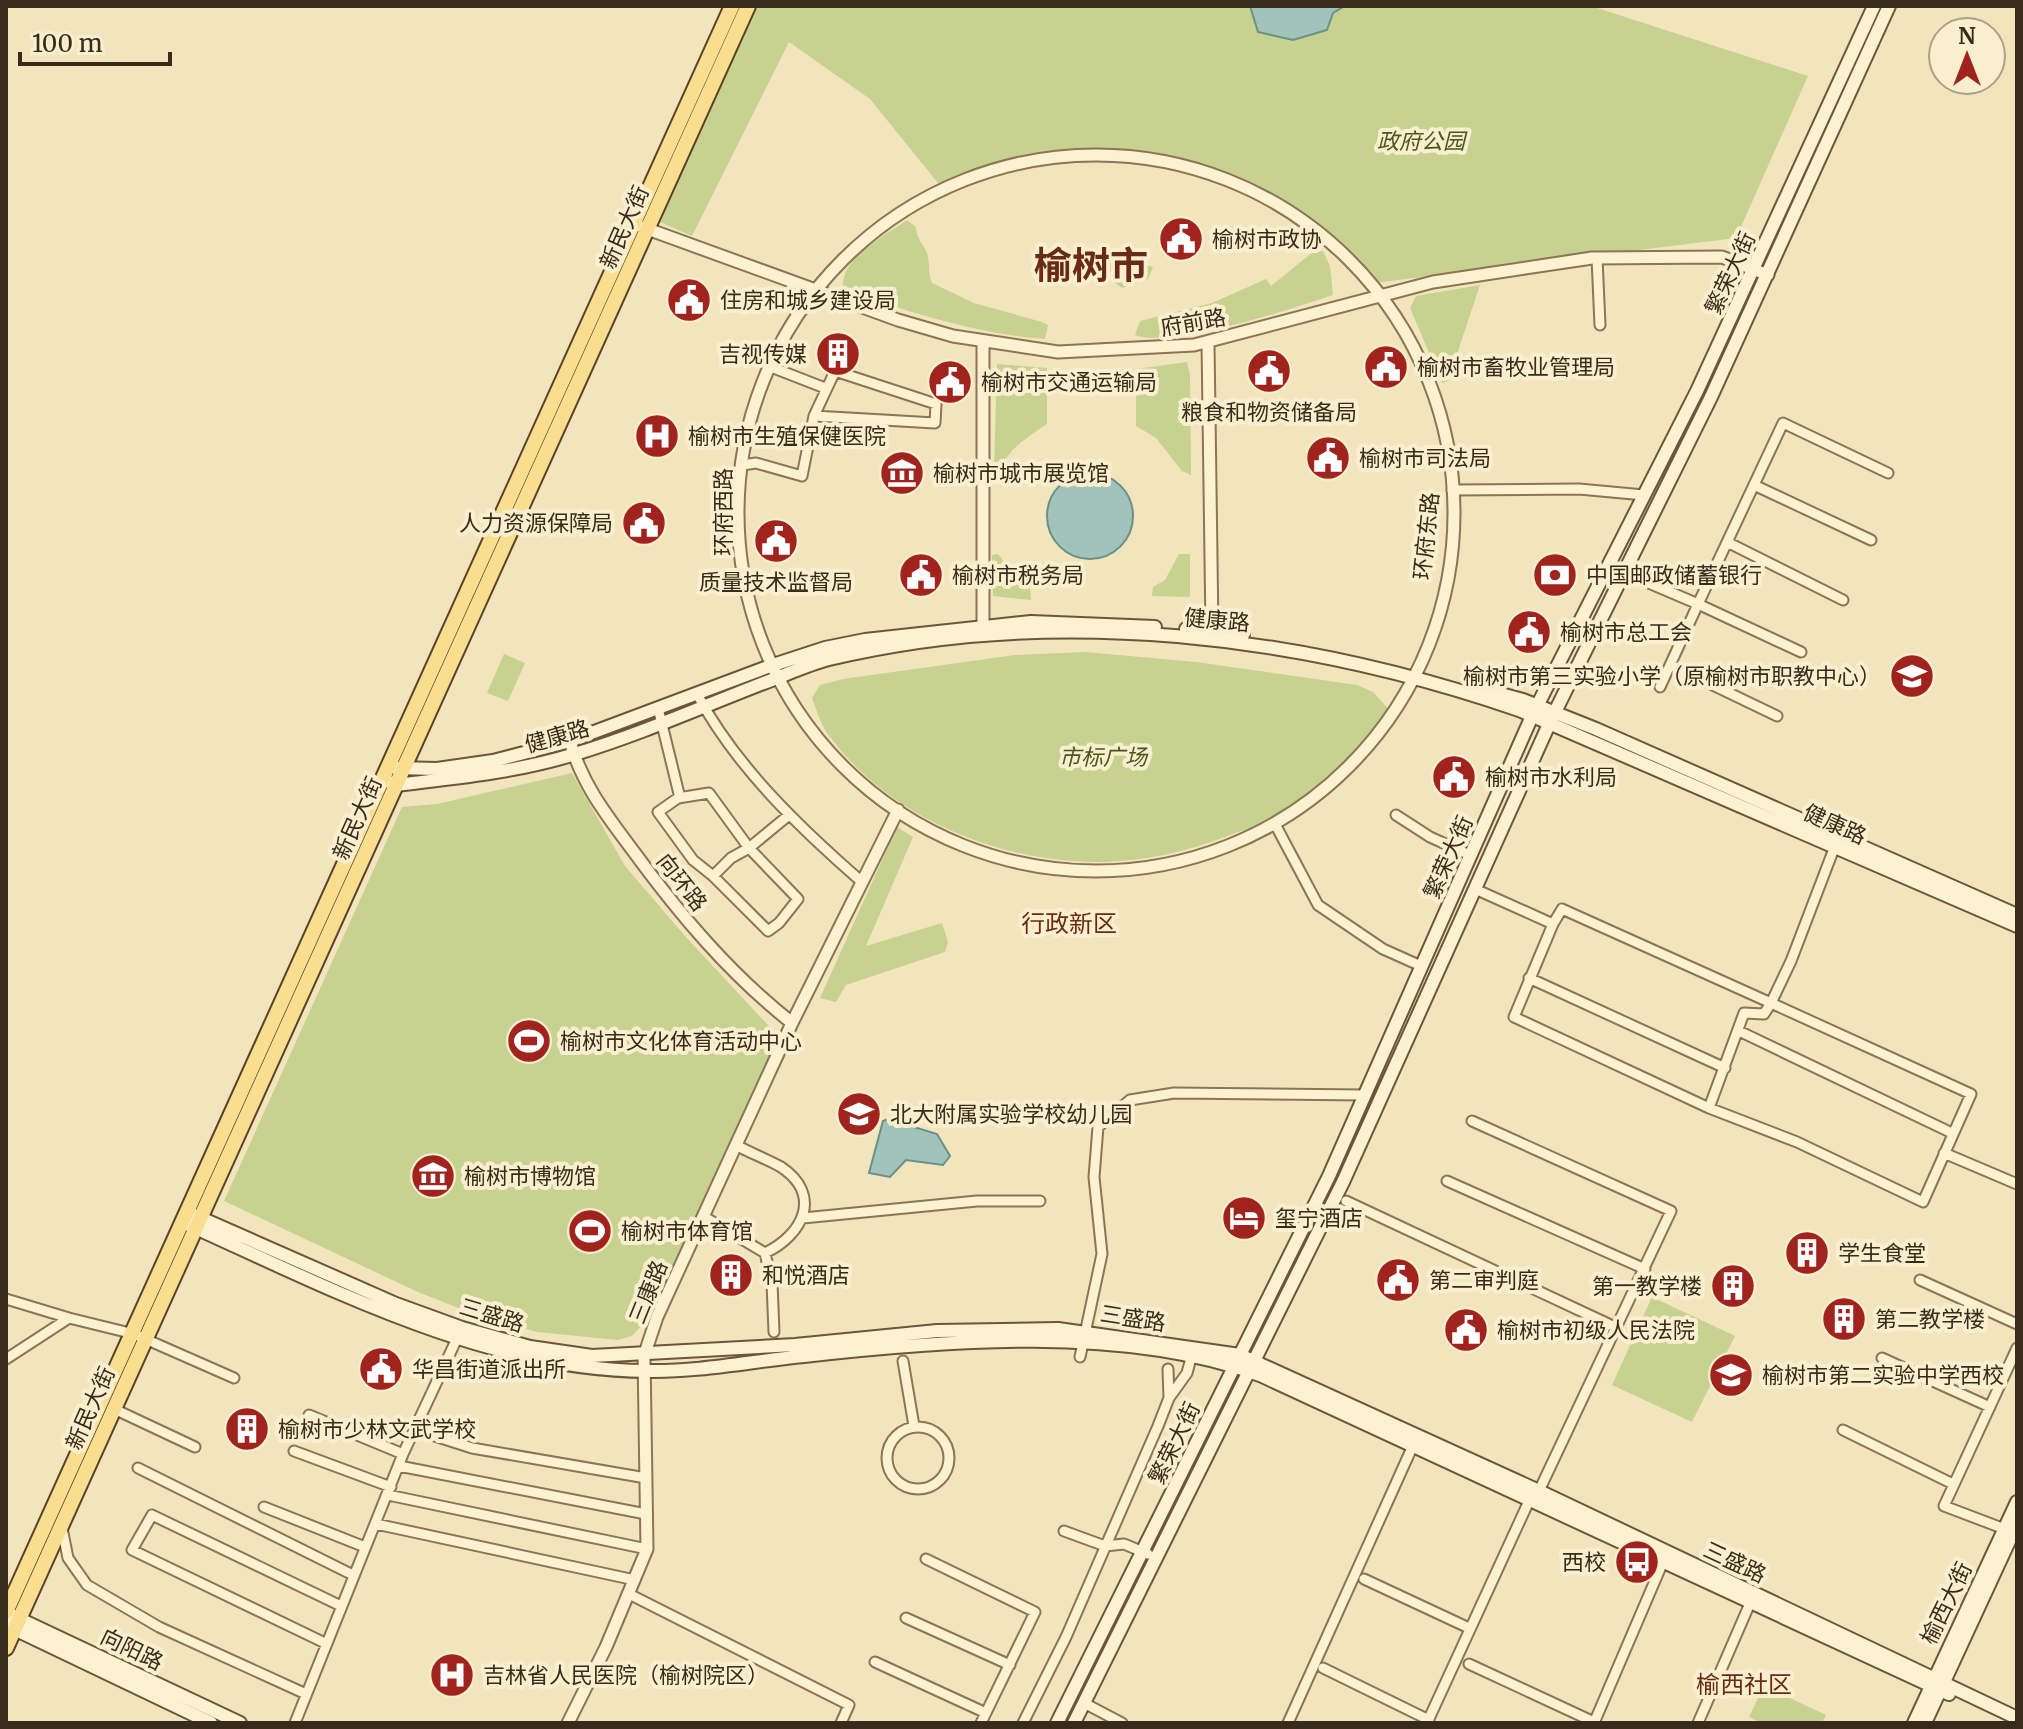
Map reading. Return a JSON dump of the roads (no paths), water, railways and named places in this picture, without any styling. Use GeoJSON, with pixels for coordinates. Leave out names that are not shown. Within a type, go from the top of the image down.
{"type":"FeatureCollection","features":[{"type":"Feature","properties":{"kind":"main road","name":"新民大街"},"geometry":{"type":"LineString","coordinates":[[641,226],[732,6]]}},
{"type":"Feature","properties":{"kind":"main road","name":"新民大街"},"geometry":{"type":"LineString","coordinates":[[6,1648],[10,1619],[641,226],[748,6]]}},
{"type":"Feature","properties":{"kind":"main road","name":"繁荣大街"},"geometry":{"type":"LineString","coordinates":[[1057,1723],[1365,1095],[1535,710],[1755,268],[1874,6]]}},
{"type":"Feature","properties":{"kind":"main road","name":"繁荣大街"},"geometry":{"type":"LineString","coordinates":[[1074,1723],[1343,1182],[1552,717],[1768,275],[1889,6]]}},
{"type":"Feature","properties":{"kind":"main road","name":"健康路"},"geometry":{"type":"LineString","coordinates":[[572,748],[658,708],[773,665],[865,640],[1031,622],[1212,630],[1292,642],[1535,710],[2017,915]]}},
{"type":"Feature","properties":{"kind":"main road","name":"健康路"},"geometry":{"type":"LineString","coordinates":[[392,775],[482,775],[662,722],[827,660],[898,646],[1032,632],[1189,637],[1247,643],[1293,649],[1418,675]]}},
{"type":"Feature","properties":{"kind":"main road","name":"健康路"},"geometry":{"type":"LineString","coordinates":[[1552,717],[2017,926]]}},
{"type":"Feature","properties":{"kind":"main road"},"geometry":{"type":"LineString","coordinates":[[192,1220],[355,1299],[561,1362],[644,1371],[920,1346],[1082,1343]]}},
{"type":"Feature","properties":{"kind":"main road","name":"三盛路"},"geometry":{"type":"LineString","coordinates":[[460,1332],[592,1356],[644,1356],[937,1331],[1082,1343],[1237,1361],[1539,1491],[1937,1684],[2010,1723]]}},
{"type":"Feature","properties":{"kind":"main road","name":"三盛路"},"geometry":{"type":"LineString","coordinates":[[1082,1343],[1237,1361]]}},
{"type":"Feature","properties":{"kind":"main road","name":"新民大街"},"geometry":{"type":"LineString","coordinates":[[10,1619],[62,1525],[108,1405]]}},
{"type":"Feature","properties":{"kind":"main road","name":"三盛路"},"geometry":{"type":"LineString","coordinates":[[1416,1440],[1531,1503],[2017,1718]]}},
{"type":"Feature","properties":{"kind":"main road","name":"榆西大街"},"geometry":{"type":"LineString","coordinates":[[1914,1723],[1937,1684],[2012,1529],[2017,1502]]}},
{"type":"Feature","properties":{"kind":"main road","name":"向阳路"},"geometry":{"type":"LineString","coordinates":[[10,1619],[211,1723]]}},
{"type":"Feature","properties":{"kind":"main road","name":"向阳路"},"geometry":{"type":"LineString","coordinates":[[10,1619],[240,1723]]}},
{"type":"Feature","properties":{"kind":"main road","name":"榆西大街"},"geometry":{"type":"LineString","coordinates":[[1925,1723],[1937,1684]]}},
{"type":"Feature","properties":{"kind":"street","name":"环府西路"},"geometry":{"type":"LineString","coordinates":[[1075,870],[1030,865],[987,854],[945,837],[898,810],[835,757],[798,710],[779,678],[755,619],[743,570],[739,521],[742,465],[750,422],[788,331],[817,290],[851,253],[889,221],[932,195],[973,177],[1026,162],[1076,156],[1126,156]]}},
{"type":"Feature","properties":{"kind":"street","name":"环府东路"},"geometry":{"type":"LineString","coordinates":[[1075,870],[1164,865],[1208,854],[1275,824],[1325,790],[1358,760],[1387,726],[1418,675],[1434,627],[1452,490],[1448,449],[1431,389],[1405,330],[1382,294],[1330,241],[1269,198],[1223,177],[1175,163],[1126,156]]}},
{"type":"Feature","properties":{"kind":"street","name":"府前路"},"geometry":{"type":"LineString","coordinates":[[641,226],[898,320],[983,342],[1058,352],[1092,353],[1208,342],[1382,294],[1508,268],[1597,258],[1722,257],[1768,275]]}},
{"type":"Feature","properties":{"kind":"street"},"geometry":{"type":"LineString","coordinates":[[1597,258],[1600,325]]}},
{"type":"Feature","properties":{"kind":"street"},"geometry":{"type":"LineString","coordinates":[[983,342],[983,627]]}},
{"type":"Feature","properties":{"kind":"street"},"geometry":{"type":"LineString","coordinates":[[1208,342],[1212,630]]}},
{"type":"Feature","properties":{"kind":"street"},"geometry":{"type":"LineString","coordinates":[[771,367],[825,388]]}},
{"type":"Feature","properties":{"kind":"street"},"geometry":{"type":"LineString","coordinates":[[742,465],[756,463],[802,476],[814,416],[835,371],[936,404],[935,423],[814,416]]}},
{"type":"Feature","properties":{"kind":"street"},"geometry":{"type":"LineString","coordinates":[[1660,687],[1783,423],[1888,473]]}},
{"type":"Feature","properties":{"kind":"street"},"geometry":{"type":"LineString","coordinates":[[1754,485],[1871,540]]}},
{"type":"Feature","properties":{"kind":"street"},"geometry":{"type":"LineString","coordinates":[[1452,490],[1579,489],[1644,495]]}},
{"type":"Feature","properties":{"kind":"street"},"geometry":{"type":"LineString","coordinates":[[1727,542],[1843,600]]}},
{"type":"Feature","properties":{"kind":"street"},"geometry":{"type":"LineString","coordinates":[[1620,579],[1637,578],[1801,652]]}},
{"type":"Feature","properties":{"kind":"street"},"geometry":{"type":"LineString","coordinates":[[1671,665],[1777,716]]}},
{"type":"Feature","properties":{"kind":"street"},"geometry":{"type":"LineString","coordinates":[[697,694],[703,706],[789,815],[862,882]]}},
{"type":"Feature","properties":{"kind":"street"},"geometry":{"type":"LineString","coordinates":[[658,708],[680,798]]}},
{"type":"Feature","properties":{"kind":"street","name":"向环路"},"geometry":{"type":"LineString","coordinates":[[572,748],[591,794],[663,892],[709,948],[756,995],[792,1023]]}},
{"type":"Feature","properties":{"kind":"street"},"geometry":{"type":"LineString","coordinates":[[709,793],[749,848],[798,899],[779,923],[768,931],[693,860],[658,812],[680,798],[709,793]]}},
{"type":"Feature","properties":{"kind":"street","name":"三康路"},"geometry":{"type":"LineString","coordinates":[[568,1723],[647,1549],[644,1356],[657,1317],[792,1023],[898,810]]}},
{"type":"Feature","properties":{"kind":"street"},"geometry":{"type":"LineString","coordinates":[[713,876],[731,858],[749,848],[789,815]]}},
{"type":"Feature","properties":{"kind":"street"},"geometry":{"type":"LineString","coordinates":[[1396,815],[1430,837],[1470,855]]}},
{"type":"Feature","properties":{"kind":"street"},"geometry":{"type":"LineString","coordinates":[[1275,824],[1318,905],[1383,949],[1421,966]]}},
{"type":"Feature","properties":{"kind":"street"},"geometry":{"type":"LineString","coordinates":[[1709,1108],[1744,1013],[1764,1014],[1771,1003],[1791,961],[1835,846]]}},
{"type":"Feature","properties":{"kind":"street"},"geometry":{"type":"LineString","coordinates":[[1475,889],[1553,924]]}},
{"type":"Feature","properties":{"kind":"street"},"geometry":{"type":"LineString","coordinates":[[1562,909],[1971,1094],[1923,1202],[1797,1142],[1709,1108],[1514,1017],[1553,924],[1562,909]]}},
{"type":"Feature","properties":{"kind":"street"},"geometry":{"type":"LineString","coordinates":[[1529,978],[1725,1068]]}},
{"type":"Feature","properties":{"kind":"street"},"geometry":{"type":"LineString","coordinates":[[1739,1031],[1952,1133]]}},
{"type":"Feature","properties":{"kind":"street"},"geometry":{"type":"LineString","coordinates":[[1082,1343],[1102,1254],[1094,1177],[1098,1127],[1130,1100],[1174,1093],[1365,1095]]}},
{"type":"Feature","properties":{"kind":"street"},"geometry":{"type":"LineString","coordinates":[[1323,1668],[1428,1721],[1469,1628],[1539,1491],[1671,1211],[1472,1121]]}},
{"type":"Feature","properties":{"kind":"street"},"geometry":{"type":"LineString","coordinates":[[736,1145],[783,1168],[802,1190],[803,1218],[797,1230],[783,1245],[765,1253]]}},
{"type":"Feature","properties":{"kind":"street"},"geometry":{"type":"LineString","coordinates":[[1944,1153],[2017,1184]]}},
{"type":"Feature","properties":{"kind":"street"},"geometry":{"type":"LineString","coordinates":[[1447,1181],[1645,1269]]}},
{"type":"Feature","properties":{"kind":"street"},"geometry":{"type":"LineString","coordinates":[[803,1218],[910,1206],[1040,1201]]}},
{"type":"Feature","properties":{"kind":"street"},"geometry":{"type":"LineString","coordinates":[[1346,1201],[1617,1328]]}},
{"type":"Feature","properties":{"kind":"street"},"geometry":{"type":"LineString","coordinates":[[703,1216],[765,1253],[772,1283],[774,1332]]}},
{"type":"Feature","properties":{"kind":"street"},"geometry":{"type":"LineString","coordinates":[[1920,1280],[2017,1324]]}},
{"type":"Feature","properties":{"kind":"street"},"geometry":{"type":"LineString","coordinates":[[6,1299],[140,1336],[234,1378]]}},
{"type":"Feature","properties":{"kind":"street"},"geometry":{"type":"LineString","coordinates":[[6,1359],[69,1318]]}},
{"type":"Feature","properties":{"kind":"street"},"geometry":{"type":"LineString","coordinates":[[295,1723],[403,1454],[460,1332]]}},
{"type":"Feature","properties":{"kind":"street"},"geometry":{"type":"LineString","coordinates":[[2012,1529],[1944,1506],[2017,1348]]}},
{"type":"Feature","properties":{"kind":"street"},"geometry":{"type":"LineString","coordinates":[[1023,1723],[1066,1637],[1169,1398],[1187,1373],[1191,1358]]}},
{"type":"Feature","properties":{"kind":"street"},"geometry":{"type":"LineString","coordinates":[[1882,1358],[1990,1407]]}},
{"type":"Feature","properties":{"kind":"street"},"geometry":{"type":"LineString","coordinates":[[903,1361],[914,1426]]}},
{"type":"Feature","properties":{"kind":"street"},"geometry":{"type":"LineString","coordinates":[[1168,1369],[1169,1398]]}},
{"type":"Feature","properties":{"kind":"street"},"geometry":{"type":"LineString","coordinates":[[108,1405],[195,1447]]}},
{"type":"Feature","properties":{"kind":"street"},"geometry":{"type":"LineString","coordinates":[[309,1415],[403,1454]]}},
{"type":"Feature","properties":{"kind":"street"},"geometry":{"type":"LineString","coordinates":[[914,1426],[935,1431],[949,1448],[948,1469],[942,1479],[924,1489],[902,1484],[887,1463],[890,1444],[896,1436],[914,1426]]}},
{"type":"Feature","properties":{"kind":"street"},"geometry":{"type":"LineString","coordinates":[[416,1430],[472,1448],[646,1478]]}},
{"type":"Feature","properties":{"kind":"street"},"geometry":{"type":"LineString","coordinates":[[1843,1430],[1953,1484]]}},
{"type":"Feature","properties":{"kind":"street"},"geometry":{"type":"LineString","coordinates":[[1288,1723],[1416,1440]]}},
{"type":"Feature","properties":{"kind":"street"},"geometry":{"type":"LineString","coordinates":[[294,1451],[390,1491],[647,1549]]}},
{"type":"Feature","properties":{"kind":"street"},"geometry":{"type":"LineString","coordinates":[[399,1466],[646,1514]]}},
{"type":"Feature","properties":{"kind":"street"},"geometry":{"type":"LineString","coordinates":[[138,1468],[353,1575]]}},
{"type":"Feature","properties":{"kind":"street"},"geometry":{"type":"LineString","coordinates":[[264,1507],[365,1547]]}},
{"type":"Feature","properties":{"kind":"street"},"geometry":{"type":"LineString","coordinates":[[327,1644],[132,1550],[152,1515],[341,1606]]}},
{"type":"Feature","properties":{"kind":"street"},"geometry":{"type":"LineString","coordinates":[[376,1524],[635,1580]]}},
{"type":"Feature","properties":{"kind":"street"},"geometry":{"type":"LineString","coordinates":[[62,1525],[68,1558],[87,1585],[159,1627],[306,1694]]}},
{"type":"Feature","properties":{"kind":"street"},"geometry":{"type":"LineString","coordinates":[[1064,1531],[1105,1546],[1124,1544],[1156,1558]]}},
{"type":"Feature","properties":{"kind":"street"},"geometry":{"type":"LineString","coordinates":[[875,1662],[984,1718],[1035,1612],[926,1559]]}},
{"type":"Feature","properties":{"kind":"street"},"geometry":{"type":"LineString","coordinates":[[1469,1664],[1594,1722],[1658,1582],[1663,1562]]}},
{"type":"Feature","properties":{"kind":"street"},"geometry":{"type":"LineString","coordinates":[[1364,1579],[1469,1628]]}},
{"type":"Feature","properties":{"kind":"street"},"geometry":{"type":"LineString","coordinates":[[629,1594],[849,1705],[841,1723]]}},
{"type":"Feature","properties":{"kind":"street"},"geometry":{"type":"LineString","coordinates":[[1698,1723],[1751,1601]]}},
{"type":"Feature","properties":{"kind":"street"},"geometry":{"type":"LineString","coordinates":[[906,1618],[1010,1665]]}},
{"type":"Feature","properties":{"kind":"street"},"geometry":{"type":"LineString","coordinates":[[1084,1703],[1122,1723]]}},
{"type":"Feature","properties":{"kind":"water"},"geometry":{"type":"Polygon","coordinates":[[[1250,6],[1343,7],[1333,13],[1327,30],[1293,40],[1258,32],[1250,6]]]}},
{"type":"Feature","properties":{"kind":"water"},"geometry":{"type":"Polygon","coordinates":[[[1090,473],[1114,480],[1126,492],[1133,516],[1126,540],[1114,552],[1090,559],[1066,552],[1054,540],[1047,516],[1054,492],[1066,480],[1090,473]]]}},
{"type":"Feature","properties":{"kind":"water"},"geometry":{"type":"Polygon","coordinates":[[[888,1119],[937,1134],[950,1156],[943,1165],[906,1160],[890,1177],[869,1173],[883,1121],[888,1119]]]}},
{"type":"Feature","properties":{"kind":"place","name":"榆树市政协"},"geometry":{"type":"Point","coordinates":[1181,239]}},
{"type":"Feature","properties":{"kind":"place","name":"住房和城乡建设局"},"geometry":{"type":"Point","coordinates":[689,300]}},
{"type":"Feature","properties":{"kind":"place","name":"吉视传媒"},"geometry":{"type":"Point","coordinates":[838,354]}},
{"type":"Feature","properties":{"kind":"place","name":"榆树市畜牧业管理局"},"geometry":{"type":"Point","coordinates":[1386,367]}},
{"type":"Feature","properties":{"kind":"place","name":"粮食和物资储备局"},"geometry":{"type":"Point","coordinates":[1269,371]}},
{"type":"Feature","properties":{"kind":"place","name":"榆树市交通运输局"},"geometry":{"type":"Point","coordinates":[950,382]}},
{"type":"Feature","properties":{"kind":"place","name":"榆树市生殖保健医院"},"geometry":{"type":"Point","coordinates":[657,436]}},
{"type":"Feature","properties":{"kind":"place","name":"榆树市司法局"},"geometry":{"type":"Point","coordinates":[1328,458]}},
{"type":"Feature","properties":{"kind":"place","name":"榆树市城市展览馆"},"geometry":{"type":"Point","coordinates":[902,473]}},
{"type":"Feature","properties":{"kind":"place","name":"人力资源保障局"},"geometry":{"type":"Point","coordinates":[644,523]}},
{"type":"Feature","properties":{"kind":"place","name":"质量技术监督局"},"geometry":{"type":"Point","coordinates":[776,541]}},
{"type":"Feature","properties":{"kind":"place","name":"榆树市税务局"},"geometry":{"type":"Point","coordinates":[921,575]}},
{"type":"Feature","properties":{"kind":"place","name":"中国邮政储蓄银行"},"geometry":{"type":"Point","coordinates":[1555,575]}},
{"type":"Feature","properties":{"kind":"place","name":"榆树市总工会"},"geometry":{"type":"Point","coordinates":[1529,632]}},
{"type":"Feature","properties":{"kind":"place","name":"榆树市第三实验小学（原榆树市职教中心）"},"geometry":{"type":"Point","coordinates":[1912,676]}},
{"type":"Feature","properties":{"kind":"place","name":"榆树市水利局"},"geometry":{"type":"Point","coordinates":[1454,777]}},
{"type":"Feature","properties":{"kind":"place","name":"榆树市文化体育活动中心"},"geometry":{"type":"Point","coordinates":[529,1041]}},
{"type":"Feature","properties":{"kind":"place","name":"北大附属实验学校幼儿园"},"geometry":{"type":"Point","coordinates":[859,1114]}},
{"type":"Feature","properties":{"kind":"place","name":"榆树市博物馆"},"geometry":{"type":"Point","coordinates":[433,1176]}},
{"type":"Feature","properties":{"kind":"place","name":"玺宁酒店"},"geometry":{"type":"Point","coordinates":[1244,1218]}},
{"type":"Feature","properties":{"kind":"place","name":"榆树市体育馆"},"geometry":{"type":"Point","coordinates":[590,1231]}},
{"type":"Feature","properties":{"kind":"place","name":"学生食堂"},"geometry":{"type":"Point","coordinates":[1807,1253]}},
{"type":"Feature","properties":{"kind":"place","name":"和悦酒店"},"geometry":{"type":"Point","coordinates":[731,1275]}},
{"type":"Feature","properties":{"kind":"place","name":"第二审判庭"},"geometry":{"type":"Point","coordinates":[1398,1280]}},
{"type":"Feature","properties":{"kind":"place","name":"第一教学楼"},"geometry":{"type":"Point","coordinates":[1733,1286]}},
{"type":"Feature","properties":{"kind":"place","name":"第二教学楼"},"geometry":{"type":"Point","coordinates":[1844,1319]}},
{"type":"Feature","properties":{"kind":"place","name":"榆树市初级人民法院"},"geometry":{"type":"Point","coordinates":[1466,1330]}},
{"type":"Feature","properties":{"kind":"place","name":"华昌街道派出所"},"geometry":{"type":"Point","coordinates":[381,1369]}},
{"type":"Feature","properties":{"kind":"place","name":"榆树市第二实验中学西校"},"geometry":{"type":"Point","coordinates":[1731,1375]}},
{"type":"Feature","properties":{"kind":"place","name":"榆树市少林文武学校"},"geometry":{"type":"Point","coordinates":[247,1429]}},
{"type":"Feature","properties":{"kind":"place","name":"西校"},"geometry":{"type":"Point","coordinates":[1637,1562]}},
{"type":"Feature","properties":{"kind":"place","name":"吉林省人民医院（榆树院区）"},"geometry":{"type":"Point","coordinates":[452,1675]}},
{"type":"Feature","properties":{"kind":"district","name":"榆树市"},"geometry":{"type":"Point","coordinates":[1091,266]}},
{"type":"Feature","properties":{"kind":"district","name":"行政新区"},"geometry":{"type":"Point","coordinates":[1069,924]}},
{"type":"Feature","properties":{"kind":"district","name":"榆西社区"},"geometry":{"type":"Point","coordinates":[1744,1685]}},
{"type":"Feature","properties":{"kind":"park label","name":"政府公园"},"geometry":{"type":"Point","coordinates":[1421,141]}},
{"type":"Feature","properties":{"kind":"park label","name":"市标广场"},"geometry":{"type":"Point","coordinates":[1103,757]}}]}
